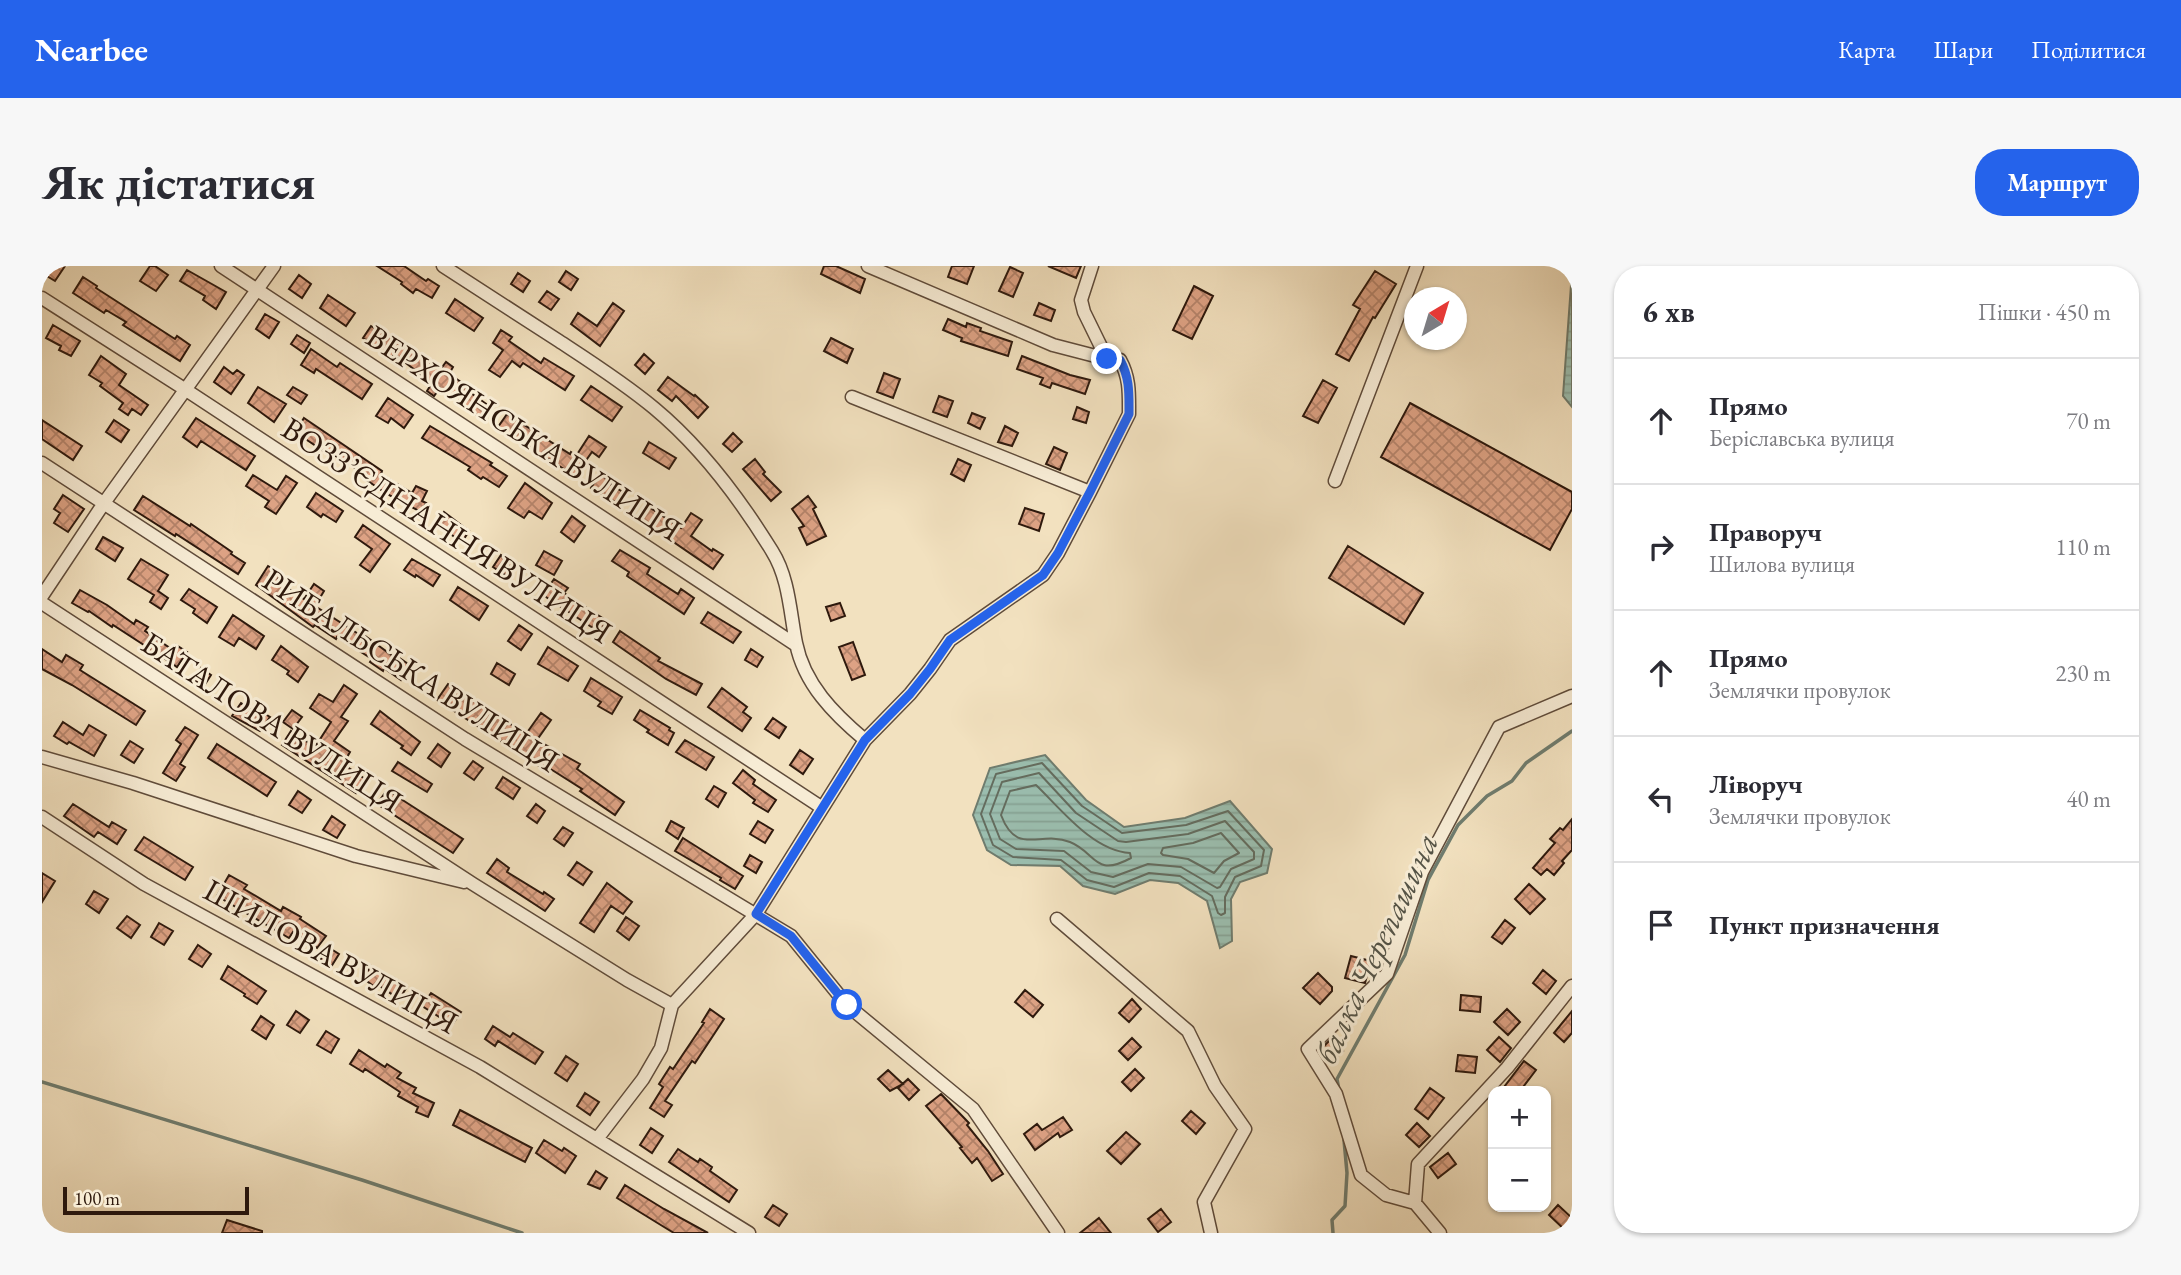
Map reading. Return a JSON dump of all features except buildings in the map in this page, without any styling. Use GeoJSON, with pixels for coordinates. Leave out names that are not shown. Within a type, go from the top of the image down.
{"type":"FeatureCollection","features":[{"type":"Feature","properties":{"kind":"street","name":"ВЕРХОЯНСЬКА ВУЛИЦЯ"},"geometry":{"type":"LineString","coordinates":[[221,266],[796,645]]}},
{"type":"Feature","properties":{"kind":"street"},"geometry":{"type":"LineString","coordinates":[[42,596],[104,503],[274,266]]}},
{"type":"Feature","properties":{"kind":"street"},"geometry":{"type":"LineString","coordinates":[[443,266],[611,375],[655,408],[693,445],[745,508],[774,555],[790,599],[796,645],[816,690],[839,719],[865,740]]}},
{"type":"Feature","properties":{"kind":"street"},"geometry":{"type":"LineString","coordinates":[[597,1139],[643,1079],[661,1048],[672,1005],[756,914],[865,740],[916,686],[950,640],[1043,575],[1058,553],[1129,414],[1129,388],[1120,360],[1053,345],[868,266]]}},
{"type":"Feature","properties":{"kind":"street"},"geometry":{"type":"LineString","coordinates":[[1092,266],[1081,300],[1107,359]]}},
{"type":"Feature","properties":{"kind":"street"},"geometry":{"type":"LineString","coordinates":[[1335,481],[1417,266]]}},
{"type":"Feature","properties":{"kind":"street","name":"ВОЗЗ’ЄДНАННЯ ВУЛИЦЯ"},"geometry":{"type":"LineString","coordinates":[[42,298],[821,807]]}},
{"type":"Feature","properties":{"kind":"street"},"geometry":{"type":"LineString","coordinates":[[852,397],[1090,492]]}},
{"type":"Feature","properties":{"kind":"street","name":"РИБАЛЬСЬКА ВУЛИЦЯ"},"geometry":{"type":"LineString","coordinates":[[42,463],[465,739],[791,936],[847,1005],[973,1109],[1058,1233]]}},
{"type":"Feature","properties":{"kind":"street","name":"БАТАЛОВА ВУЛИЦЯ"},"geometry":{"type":"LineString","coordinates":[[42,603],[473,884],[626,980],[672,1005]]}},
{"type":"Feature","properties":{"kind":"street"},"geometry":{"type":"LineString","coordinates":[[1440,1233],[1415,1203],[1386,1195],[1361,1175],[1336,1094],[1308,1048],[1387,974],[1422,872],[1499,727],[1572,696]]}},
{"type":"Feature","properties":{"kind":"street","name":"БАТАЛОВА ВУЛИЦЯ"},"geometry":{"type":"LineString","coordinates":[[42,757],[133,783],[356,856],[473,884]]}},
{"type":"Feature","properties":{"kind":"street","name":"ШИЛОВА ВУЛИЦЯ"},"geometry":{"type":"LineString","coordinates":[[42,817],[144,884],[480,1067],[749,1233]]}},
{"type":"Feature","properties":{"kind":"street"},"geometry":{"type":"LineString","coordinates":[[1057,919],[1188,1031],[1215,1086],[1245,1129],[1204,1202],[1211,1233]]}},
{"type":"Feature","properties":{"kind":"street"},"geometry":{"type":"LineString","coordinates":[[1415,1203],[1418,1164],[1507,1068],[1572,986]]}},
{"type":"Feature","properties":{"kind":"street"},"geometry":{"type":"LineString","coordinates":[[1042,1233],[1047,1219]]}},
{"type":"Feature","properties":{"kind":"water"},"geometry":{"type":"Polygon","coordinates":[[[1572,271],[1572,407],[1563,396],[1572,271]]]}},
{"type":"Feature","properties":{"kind":"water"},"geometry":{"type":"Polygon","coordinates":[[[1045,755],[1086,800],[1124,827],[1185,818],[1230,801],[1272,849],[1267,873],[1240,882],[1231,899],[1232,941],[1220,948],[1207,901],[1178,883],[1150,880],[1115,894],[1083,886],[1060,866],[1011,865],[987,850],[973,815],[990,768],[1045,755]]]}},
{"type":"Feature","properties":{"kind":"waterway","name":"балка Черепашина"},"geometry":{"type":"LineString","coordinates":[[1339,1090],[1337,1079],[1405,955],[1428,880],[1458,825],[1487,796],[1512,781],[1526,763],[1572,731]]}},
{"type":"Feature","properties":{"kind":"waterway"},"geometry":{"type":"LineString","coordinates":[[42,1082],[362,1180],[522,1233]]}},
{"type":"Feature","properties":{"kind":"waterway","name":"балка Черепашина"},"geometry":{"type":"LineString","coordinates":[[1333,1233],[1332,1220],[1345,1206],[1347,1173],[1344,1140]]}},
{"type":"Feature","properties":{"kind":"route"},"geometry":{"type":"LineString","coordinates":[[847,1005],[791,936],[756,914],[821,807],[880,722],[910,694],[950,640],[1043,575],[1058,553],[1129,414],[1126,372],[1120,360],[1107,359]]}}]}
